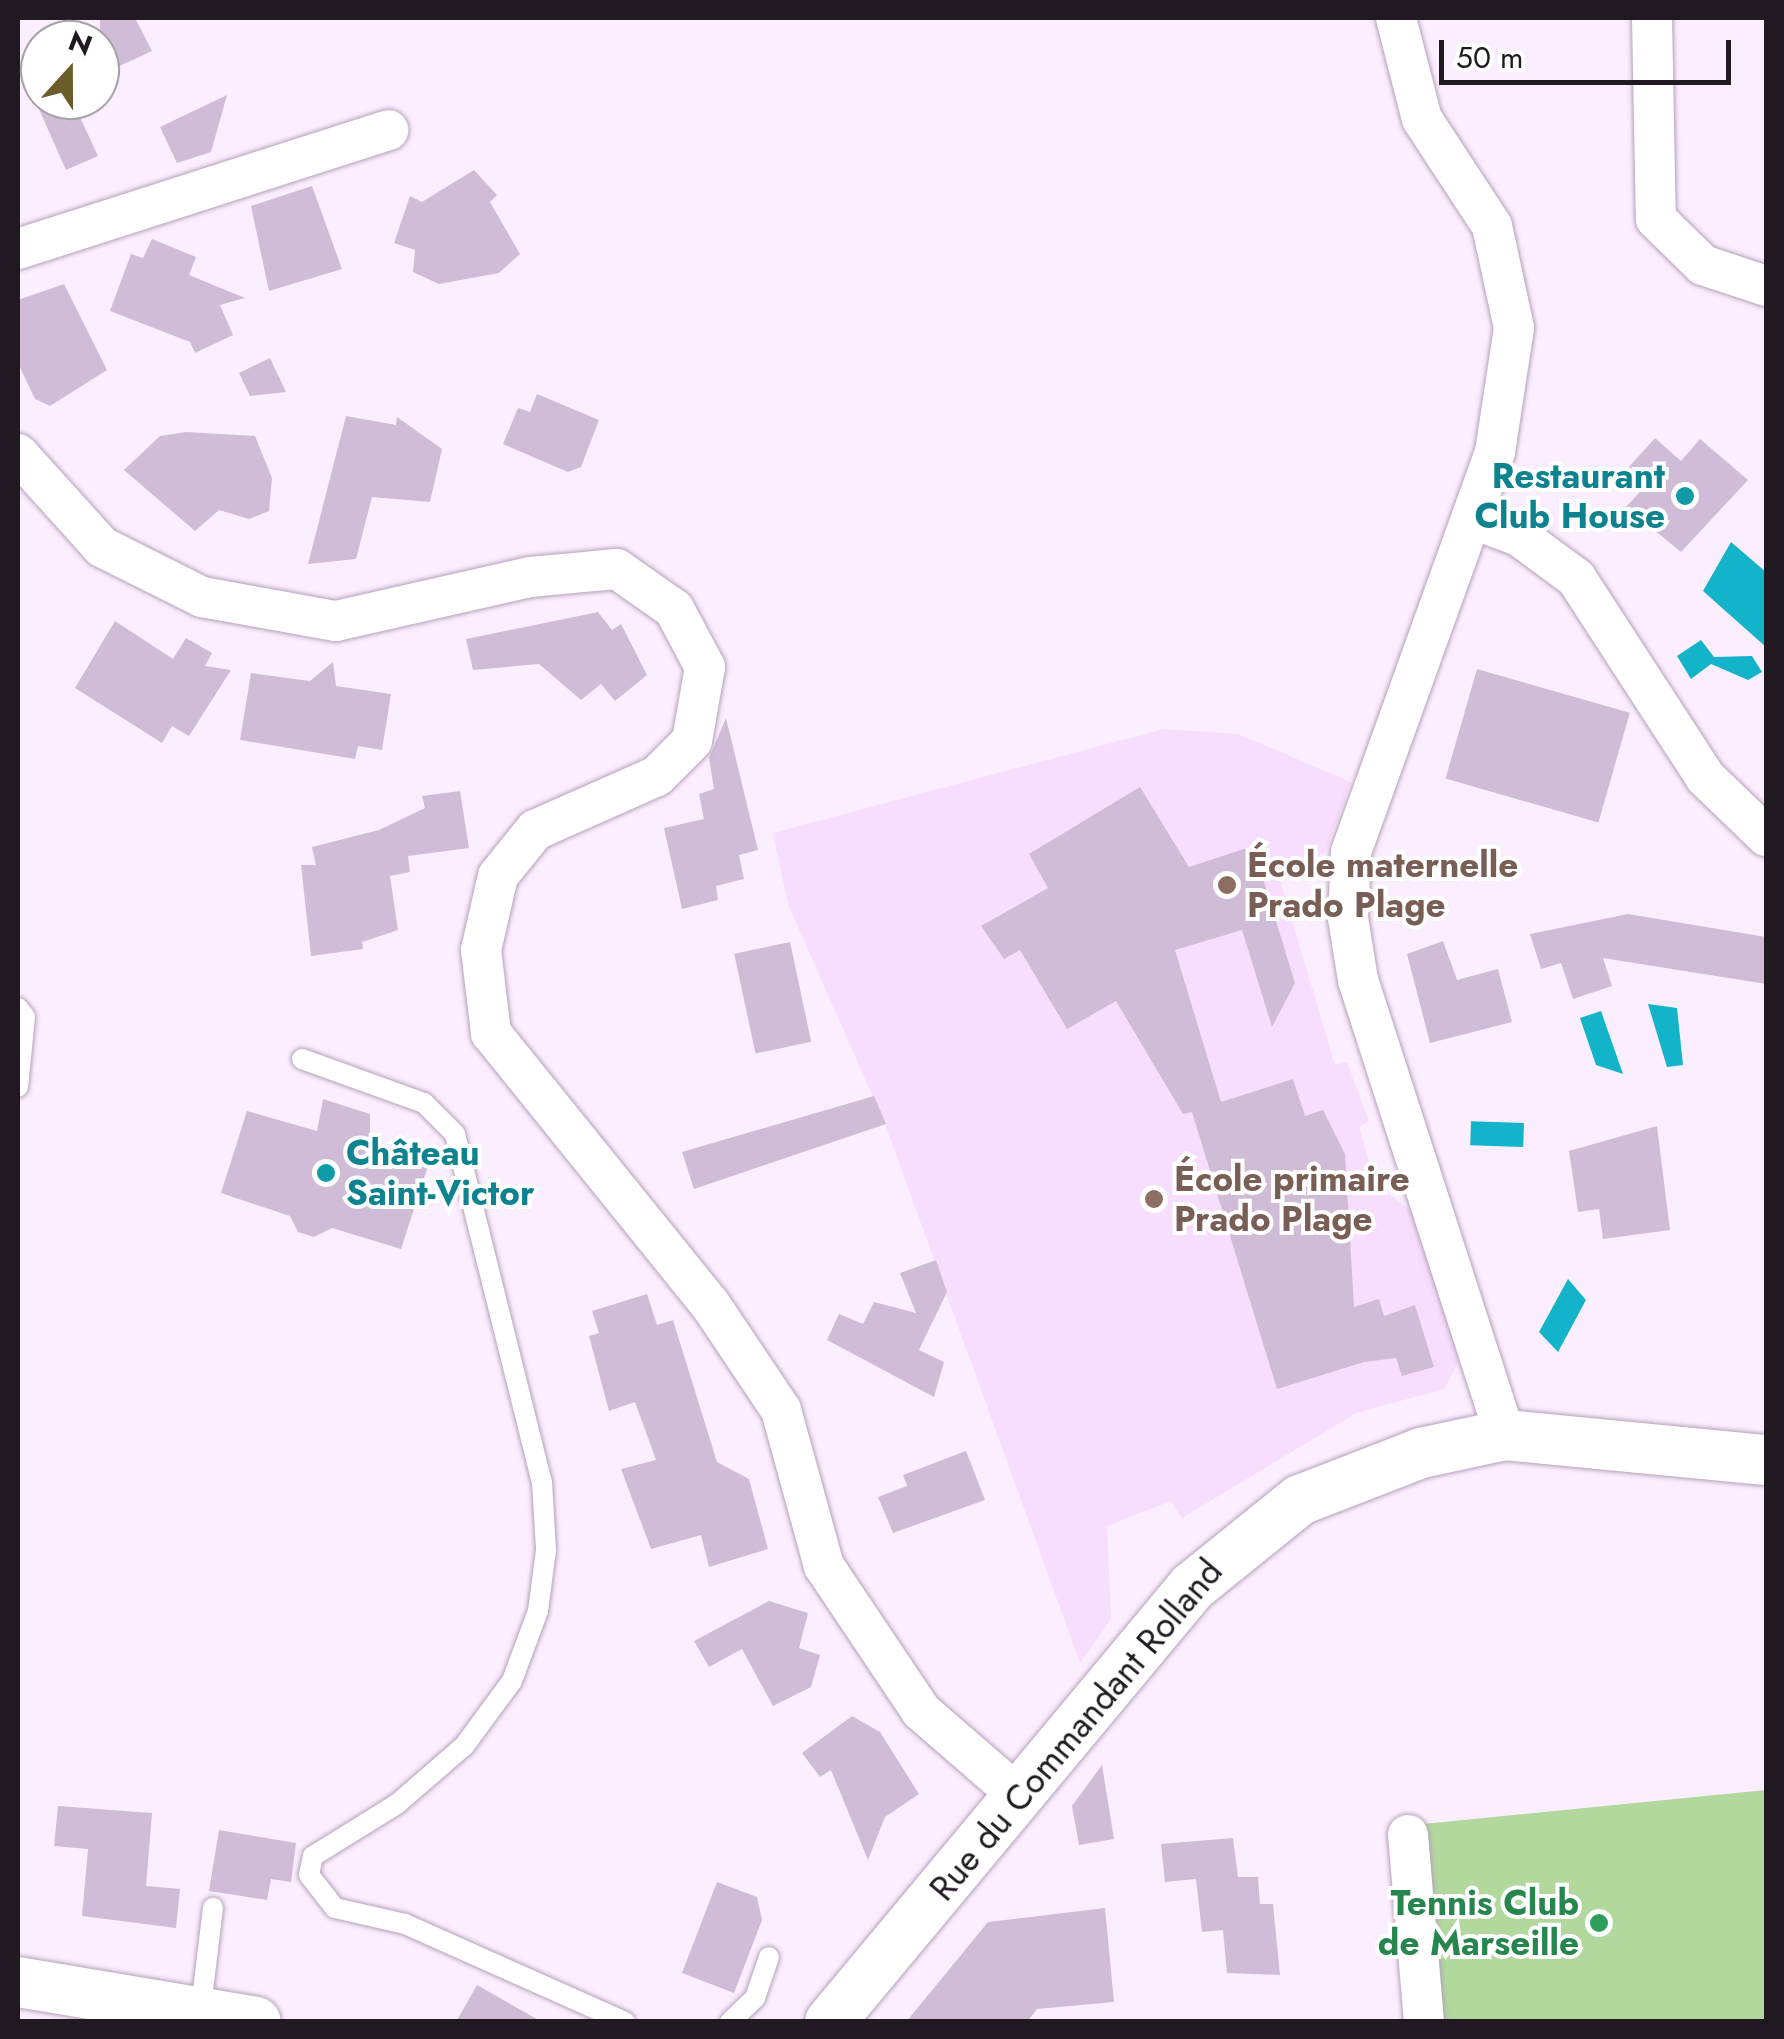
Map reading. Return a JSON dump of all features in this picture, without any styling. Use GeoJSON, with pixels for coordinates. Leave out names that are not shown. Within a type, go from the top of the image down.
{"type":"FeatureCollection","features":[{"type":"Feature","properties":{"kind":"street"},"geometry":{"type":"LineString","coordinates":[[1396,18],[1422,119],[1492,226],[1507,276],[1514,328],[1474,519],[1346,889],[1358,980],[1504,1436]]}},
{"type":"Feature","properties":{"kind":"street"},"geometry":{"type":"LineString","coordinates":[[1652,18],[1656,219],[1703,265],[1766,286]]}},
{"type":"Feature","properties":{"kind":"street"},"geometry":{"type":"LineString","coordinates":[[18,249],[388,130]]}},
{"type":"Feature","properties":{"kind":"street"},"geometry":{"type":"LineString","coordinates":[[18,454],[102,546],[202,597],[336,621],[530,577],[617,568],[674,608],[705,667],[692,741],[657,776],[535,830],[498,876],[481,950],[492,1032],[710,1304],[782,1410],[824,1566],[921,1711],[1019,1796]]}},
{"type":"Feature","properties":{"kind":"street"},"geometry":{"type":"LineString","coordinates":[[1474,519],[1519,536],[1576,578],[1705,777],[1766,836]]}},
{"type":"Feature","properties":{"kind":"street","name":"Rue du Commandant Rolland"},"geometry":{"type":"LineString","coordinates":[[830,2022],[1221,1556],[1300,1500],[1421,1453],[1504,1436],[1766,1460]]}},
{"type":"Feature","properties":{"kind":"street"},"geometry":{"type":"LineString","coordinates":[[1408,1836],[1424,2022]]}},
{"type":"Feature","properties":{"kind":"street"},"geometry":{"type":"LineString","coordinates":[[18,1982],[201,2006],[256,2022]]}},
{"type":"Feature","properties":{"kind":"lane"},"geometry":{"type":"LineString","coordinates":[[18,1008],[25,1017],[18,1087]]}},
{"type":"Feature","properties":{"kind":"lane"},"geometry":{"type":"LineString","coordinates":[[302,1058],[424,1103],[455,1134],[542,1482],[546,1550],[538,1611],[502,1694],[464,1746],[398,1804],[313,1856],[308,1875],[335,1908],[405,1924],[625,2022]]}},
{"type":"Feature","properties":{"kind":"lane"},"geometry":{"type":"LineString","coordinates":[[201,2006],[213,1908]]}},
{"type":"Feature","properties":{"kind":"lane"},"geometry":{"type":"LineString","coordinates":[[730,2022],[754,1998],[769,1957]]}},
{"type":"Feature","properties":{"kind":"shaded area","name":"École primaire Prado Plage"},"geometry":{"type":"Polygon","coordinates":[[[1164,729],[1238,734],[1351,782],[1326,851],[1280,880],[1335,1065],[1347,1062],[1369,1121],[1359,1127],[1375,1183],[1418,1216],[1460,1359],[1444,1389],[1356,1413],[1182,1518],[1171,1501],[1107,1526],[1111,1619],[1080,1663],[885,1124],[788,904],[773,833],[1164,729]]]}},
{"type":"Feature","properties":{"kind":"green space","name":"Tennis Club de Marseille"},"geometry":{"type":"Polygon","coordinates":[[[1766,1790],[1766,2021],[1441,2021],[1423,1824],[1766,1790]]]}},
{"type":"Feature","properties":{"kind":"water"},"geometry":{"type":"Polygon","coordinates":[[[1731,542],[1766,572],[1766,647],[1703,591],[1731,542]]]}},
{"type":"Feature","properties":{"kind":"water"},"geometry":{"type":"Polygon","coordinates":[[[1701,640],[1714,657],[1752,656],[1762,672],[1748,680],[1711,664],[1691,679],[1677,656],[1701,640]]]}},
{"type":"Feature","properties":{"kind":"water"},"geometry":{"type":"Polygon","coordinates":[[[1648,1004],[1677,1008],[1683,1065],[1667,1067],[1648,1004]]]}},
{"type":"Feature","properties":{"kind":"water"},"geometry":{"type":"Polygon","coordinates":[[[1601,1011],[1623,1074],[1596,1065],[1580,1018],[1601,1011]]]}},
{"type":"Feature","properties":{"kind":"water"},"geometry":{"type":"Polygon","coordinates":[[[1471,1121],[1524,1123],[1523,1147],[1470,1145],[1471,1121]]]}},
{"type":"Feature","properties":{"kind":"water"},"geometry":{"type":"Polygon","coordinates":[[[1568,1279],[1586,1300],[1558,1352],[1539,1332],[1568,1279]]]}},
{"type":"Feature","properties":{"kind":"building"},"geometry":{"type":"Polygon","coordinates":[[[135,18],[152,51],[120,66],[120,20],[100,20],[135,18]]]}},
{"type":"Feature","properties":{"kind":"building"},"geometry":{"type":"Polygon","coordinates":[[[227,95],[211,152],[177,163],[160,127],[227,95]]]}},
{"type":"Feature","properties":{"kind":"building"},"geometry":{"type":"Polygon","coordinates":[[[44,120],[81,120],[98,156],[66,170],[44,120]]]}},
{"type":"Feature","properties":{"kind":"building"},"geometry":{"type":"Polygon","coordinates":[[[474,170],[497,195],[490,202],[520,254],[499,273],[439,284],[413,272],[415,250],[394,243],[410,196],[422,202],[474,170]]]}},
{"type":"Feature","properties":{"kind":"building"},"geometry":{"type":"Polygon","coordinates":[[[312,186],[342,269],[269,291],[251,206],[312,186]]]}},
{"type":"Feature","properties":{"kind":"building"},"geometry":{"type":"Polygon","coordinates":[[[152,239],[196,257],[189,275],[245,298],[220,305],[233,335],[195,353],[190,342],[110,311],[131,254],[143,258],[152,239]]]}},
{"type":"Feature","properties":{"kind":"building"},"geometry":{"type":"Polygon","coordinates":[[[64,284],[107,370],[50,406],[35,399],[18,363],[18,300],[64,284]]]}},
{"type":"Feature","properties":{"kind":"building"},"geometry":{"type":"Polygon","coordinates":[[[270,358],[286,392],[250,396],[239,373],[270,358]]]}},
{"type":"Feature","properties":{"kind":"building"},"geometry":{"type":"Polygon","coordinates":[[[537,394],[599,420],[581,467],[568,472],[503,444],[518,408],[530,412],[537,394]]]}},
{"type":"Feature","properties":{"kind":"building"},"geometry":{"type":"Polygon","coordinates":[[[346,416],[396,425],[397,417],[442,449],[430,502],[372,497],[356,559],[308,564],[346,416]]]}},
{"type":"Feature","properties":{"kind":"building"},"geometry":{"type":"Polygon","coordinates":[[[186,432],[255,436],[272,478],[269,511],[249,519],[219,510],[195,531],[124,470],[160,436],[186,432]]]}},
{"type":"Feature","properties":{"kind":"building","name":"Restaurant Club House"},"geometry":{"type":"Polygon","coordinates":[[[1655,438],[1681,461],[1700,439],[1748,480],[1681,552],[1626,507],[1647,484],[1628,468],[1655,438]]]}},
{"type":"Feature","properties":{"kind":"building"},"geometry":{"type":"Polygon","coordinates":[[[598,612],[612,630],[621,624],[647,675],[615,701],[601,684],[581,700],[539,664],[473,670],[466,639],[598,612]]]}},
{"type":"Feature","properties":{"kind":"building"},"geometry":{"type":"Polygon","coordinates":[[[115,621],[173,659],[186,638],[212,653],[205,666],[231,670],[189,736],[172,726],[162,743],[75,688],[115,621]]]}},
{"type":"Feature","properties":{"kind":"building"},"geometry":{"type":"Polygon","coordinates":[[[333,662],[336,686],[391,694],[382,750],[358,746],[355,759],[240,740],[251,673],[310,681],[333,662]]]}},
{"type":"Feature","properties":{"kind":"building"},"geometry":{"type":"Polygon","coordinates":[[[1477,669],[1630,713],[1598,822],[1446,779],[1477,669]]]}},
{"type":"Feature","properties":{"kind":"building"},"geometry":{"type":"Polygon","coordinates":[[[726,718],[758,850],[739,855],[744,879],[716,886],[718,900],[682,909],[664,828],[704,819],[699,794],[714,789],[709,758],[726,718]]]}},
{"type":"Feature","properties":{"kind":"building"},"geometry":{"type":"Polygon","coordinates":[[[1140,787],[1189,867],[1253,846],[1295,983],[1272,1027],[1242,930],[1175,950],[1221,1102],[1293,1079],[1305,1116],[1323,1110],[1345,1154],[1354,1307],[1379,1299],[1384,1316],[1415,1305],[1434,1367],[1402,1376],[1396,1358],[1364,1362],[1277,1389],[1192,1112],[1183,1114],[1116,1001],[1067,1029],[1020,950],[1004,959],[981,926],[1048,888],[1029,854],[1140,787]]]}},
{"type":"Feature","properties":{"kind":"building"},"geometry":{"type":"Polygon","coordinates":[[[460,791],[469,848],[408,856],[410,872],[390,876],[398,930],[362,942],[363,949],[311,956],[301,865],[316,865],[312,847],[379,830],[425,808],[422,796],[460,791]]]}},
{"type":"Feature","properties":{"kind":"building"},"geometry":{"type":"Polygon","coordinates":[[[1628,914],[1766,937],[1766,984],[1603,958],[1612,986],[1573,999],[1561,963],[1541,969],[1530,934],[1628,914]]]}},
{"type":"Feature","properties":{"kind":"building"},"geometry":{"type":"Polygon","coordinates":[[[1443,941],[1457,980],[1498,969],[1512,1022],[1430,1043],[1407,954],[1443,941]]]}},
{"type":"Feature","properties":{"kind":"building"},"geometry":{"type":"Polygon","coordinates":[[[790,942],[811,1042],[755,1054],[734,954],[790,942]]]}},
{"type":"Feature","properties":{"kind":"building"},"geometry":{"type":"Polygon","coordinates":[[[874,1096],[886,1124],[694,1189],[682,1152],[874,1096]]]}},
{"type":"Feature","properties":{"kind":"building","name":"Château Saint-Victor"},"geometry":{"type":"Polygon","coordinates":[[[323,1099],[370,1114],[370,1147],[428,1166],[401,1249],[332,1228],[314,1237],[298,1232],[290,1216],[221,1193],[247,1111],[317,1131],[323,1099]]]}},
{"type":"Feature","properties":{"kind":"building"},"geometry":{"type":"Polygon","coordinates":[[[1657,1126],[1670,1230],[1603,1239],[1599,1209],[1578,1212],[1569,1151],[1657,1126]]]}},
{"type":"Feature","properties":{"kind":"building"},"geometry":{"type":"Polygon","coordinates":[[[936,1260],[947,1292],[919,1350],[944,1362],[934,1397],[827,1340],[839,1314],[863,1324],[874,1302],[916,1313],[900,1273],[936,1260]]]}},
{"type":"Feature","properties":{"kind":"building"},"geometry":{"type":"Polygon","coordinates":[[[647,1294],[657,1325],[673,1320],[717,1462],[749,1479],[768,1549],[709,1567],[701,1535],[651,1549],[621,1469],[656,1460],[635,1402],[609,1411],[589,1336],[599,1333],[592,1311],[647,1294]]]}},
{"type":"Feature","properties":{"kind":"building"},"geometry":{"type":"Polygon","coordinates":[[[966,1451],[985,1500],[893,1533],[878,1497],[907,1486],[903,1475],[966,1451]]]}},
{"type":"Feature","properties":{"kind":"building"},"geometry":{"type":"Polygon","coordinates":[[[769,1601],[808,1613],[799,1648],[820,1655],[811,1687],[773,1706],[742,1649],[709,1667],[694,1641],[769,1601]]]}},
{"type":"Feature","properties":{"kind":"building"},"geometry":{"type":"Polygon","coordinates":[[[852,1716],[880,1732],[919,1794],[885,1817],[868,1860],[831,1770],[820,1777],[802,1753],[852,1716]]]}},
{"type":"Feature","properties":{"kind":"building"},"geometry":{"type":"Polygon","coordinates":[[[1102,1765],[1114,1839],[1079,1845],[1072,1806],[1102,1765]]]}},
{"type":"Feature","properties":{"kind":"building"},"geometry":{"type":"Polygon","coordinates":[[[58,1806],[152,1813],[146,1886],[180,1889],[176,1928],[82,1916],[88,1849],[54,1846],[58,1806]]]}},
{"type":"Feature","properties":{"kind":"building"},"geometry":{"type":"Polygon","coordinates":[[[219,1830],[296,1843],[291,1882],[271,1879],[267,1900],[209,1891],[219,1830]]]}},
{"type":"Feature","properties":{"kind":"building"},"geometry":{"type":"Polygon","coordinates":[[[1233,1838],[1238,1877],[1258,1877],[1260,1904],[1273,1904],[1280,1975],[1227,1973],[1223,1930],[1202,1932],[1196,1879],[1165,1882],[1161,1844],[1233,1838]]]}},
{"type":"Feature","properties":{"kind":"building"},"geometry":{"type":"Polygon","coordinates":[[[717,1882],[757,1897],[762,1920],[734,1993],[682,1973],[717,1882]]]}},
{"type":"Feature","properties":{"kind":"building"},"geometry":{"type":"Polygon","coordinates":[[[1105,1908],[1114,2002],[1037,2009],[1027,2022],[906,2022],[988,1922],[1105,1908]]]}},
{"type":"Feature","properties":{"kind":"building"},"geometry":{"type":"Polygon","coordinates":[[[477,1985],[542,2022],[456,2022],[477,1985]]]}},
{"type":"Feature","properties":{"kind":"place","name":"Restaurant Club House"},"geometry":{"type":"Point","coordinates":[1685,496]}},
{"type":"Feature","properties":{"kind":"place","name":"École maternelle Prado Plage"},"geometry":{"type":"Point","coordinates":[1227,885]}},
{"type":"Feature","properties":{"kind":"place","name":"Château Saint-Victor"},"geometry":{"type":"Point","coordinates":[326,1173]}},
{"type":"Feature","properties":{"kind":"place","name":"École primaire Prado Plage"},"geometry":{"type":"Point","coordinates":[1154,1199]}},
{"type":"Feature","properties":{"kind":"place","name":"Tennis Club de Marseille"},"geometry":{"type":"Point","coordinates":[1599,1923]}}]}
